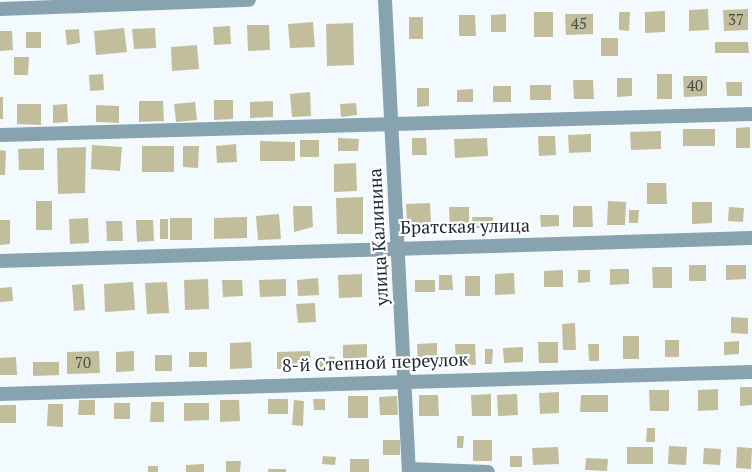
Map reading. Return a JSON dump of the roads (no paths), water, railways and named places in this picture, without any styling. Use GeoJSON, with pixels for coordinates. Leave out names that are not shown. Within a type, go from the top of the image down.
{"type":"FeatureCollection","features":[{"type":"Feature","properties":{"kind":"street"},"geometry":{"type":"LineString","coordinates":[[0,9],[249,0]]}},
{"type":"Feature","properties":{"kind":"street","name":"улица Калинина"},"geometry":{"type":"LineString","coordinates":[[385,0],[389,123],[399,246],[399,355],[407,378],[409,471]]}},
{"type":"Feature","properties":{"kind":"street"},"geometry":{"type":"LineString","coordinates":[[0,135],[752,114]]}},
{"type":"Feature","properties":{"kind":"street","name":"Братская улица"},"geometry":{"type":"LineString","coordinates":[[0,261],[399,246],[752,238]]}},
{"type":"Feature","properties":{"kind":"street","name":"8-й Степной переулок"},"geometry":{"type":"LineString","coordinates":[[0,394],[407,378],[752,372]]}},
{"type":"Feature","properties":{"kind":"street"},"geometry":{"type":"LineString","coordinates":[[409,471],[488,472]]}}]}
